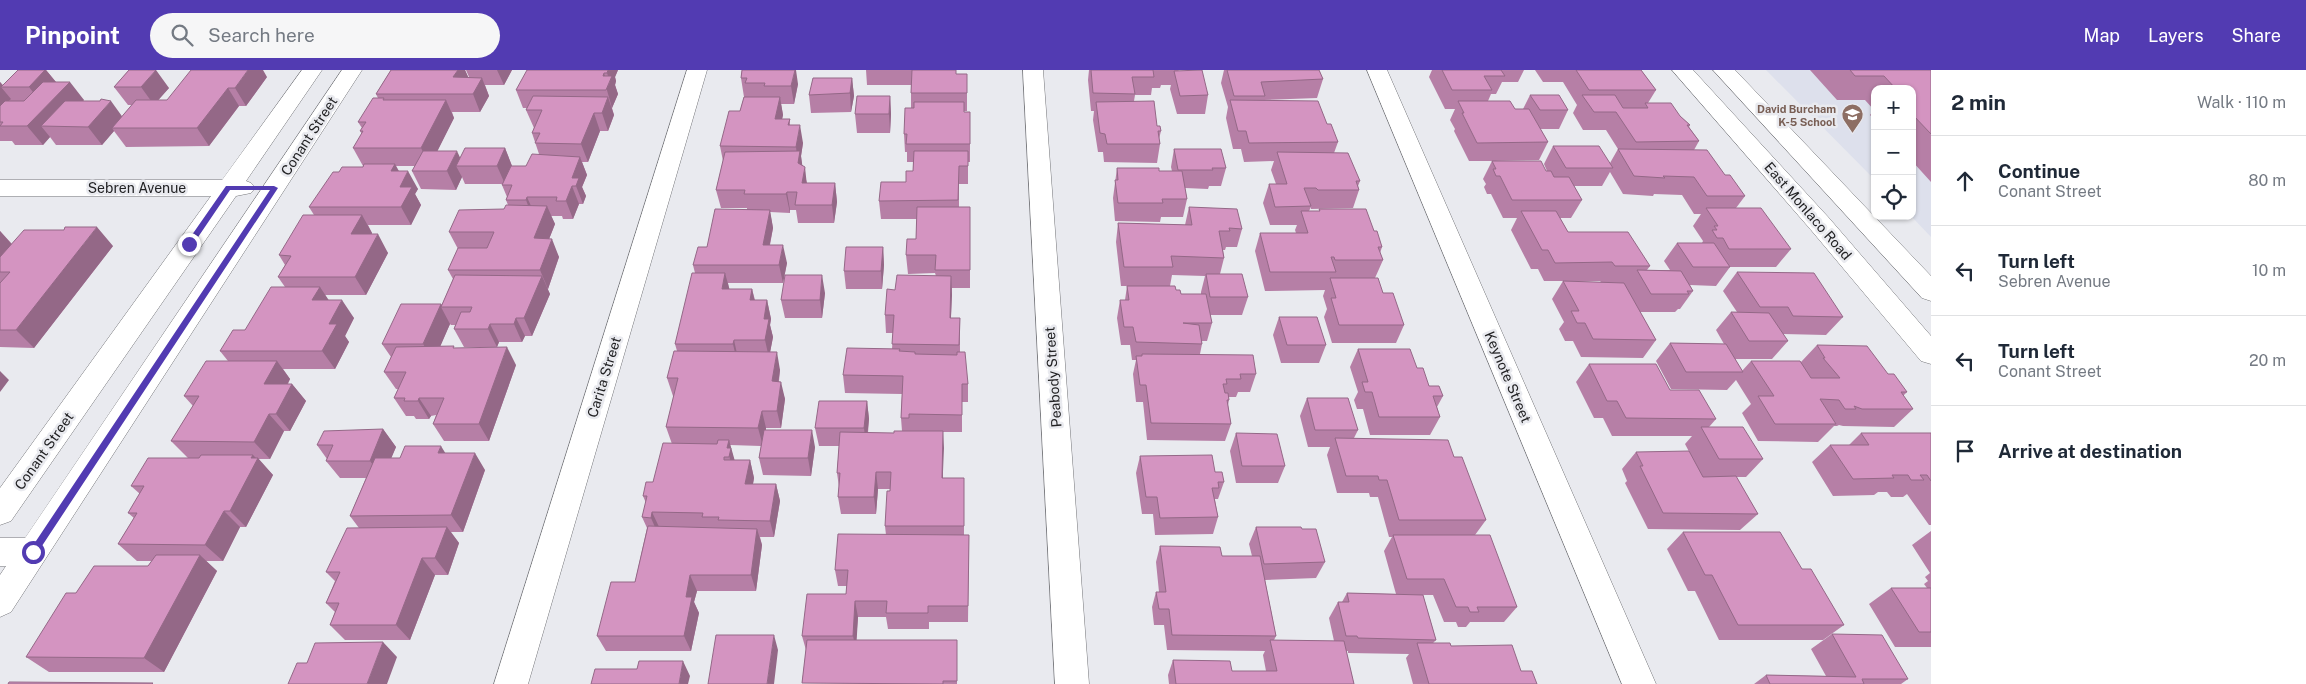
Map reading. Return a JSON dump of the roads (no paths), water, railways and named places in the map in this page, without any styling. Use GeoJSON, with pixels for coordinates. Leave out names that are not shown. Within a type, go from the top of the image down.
{"type":"FeatureCollection","features":[{"type":"Feature","properties":{"kind":"street","name":"Conant Street"},"geometry":{"type":"LineString","coordinates":[[0,512],[312,70]]}},
{"type":"Feature","properties":{"kind":"street","name":"Conant Street"},"geometry":{"type":"LineString","coordinates":[[0,602],[352,70]]}},
{"type":"Feature","properties":{"kind":"street","name":"Carita Street"},"geometry":{"type":"LineString","coordinates":[[511,684],[697,70]]}},
{"type":"Feature","properties":{"kind":"street","name":"Peabody Street"},"geometry":{"type":"LineString","coordinates":[[1033,70],[1072,684]]}},
{"type":"Feature","properties":{"kind":"street","name":"Keynote Street"},"geometry":{"type":"LineString","coordinates":[[1377,70],[1639,684]]}},
{"type":"Feature","properties":{"kind":"street","name":"East Monlaco Road"},"geometry":{"type":"LineString","coordinates":[[1682,70],[1820,224],[1931,354]]}},
{"type":"Feature","properties":{"kind":"street"},"geometry":{"type":"LineString","coordinates":[[1723,70],[1931,292]]}},
{"type":"Feature","properties":{"kind":"street","name":"Sebren Avenue"},"geometry":{"type":"LineString","coordinates":[[0,188],[274,188]]}},
{"type":"Feature","properties":{"kind":"street"},"geometry":{"type":"LineString","coordinates":[[0,552],[33,552]]}},
{"type":"Feature","properties":{"kind":"place","name":"David Burcham K-5 School"},"geometry":{"type":"Point","coordinates":[1852,134]}}]}
